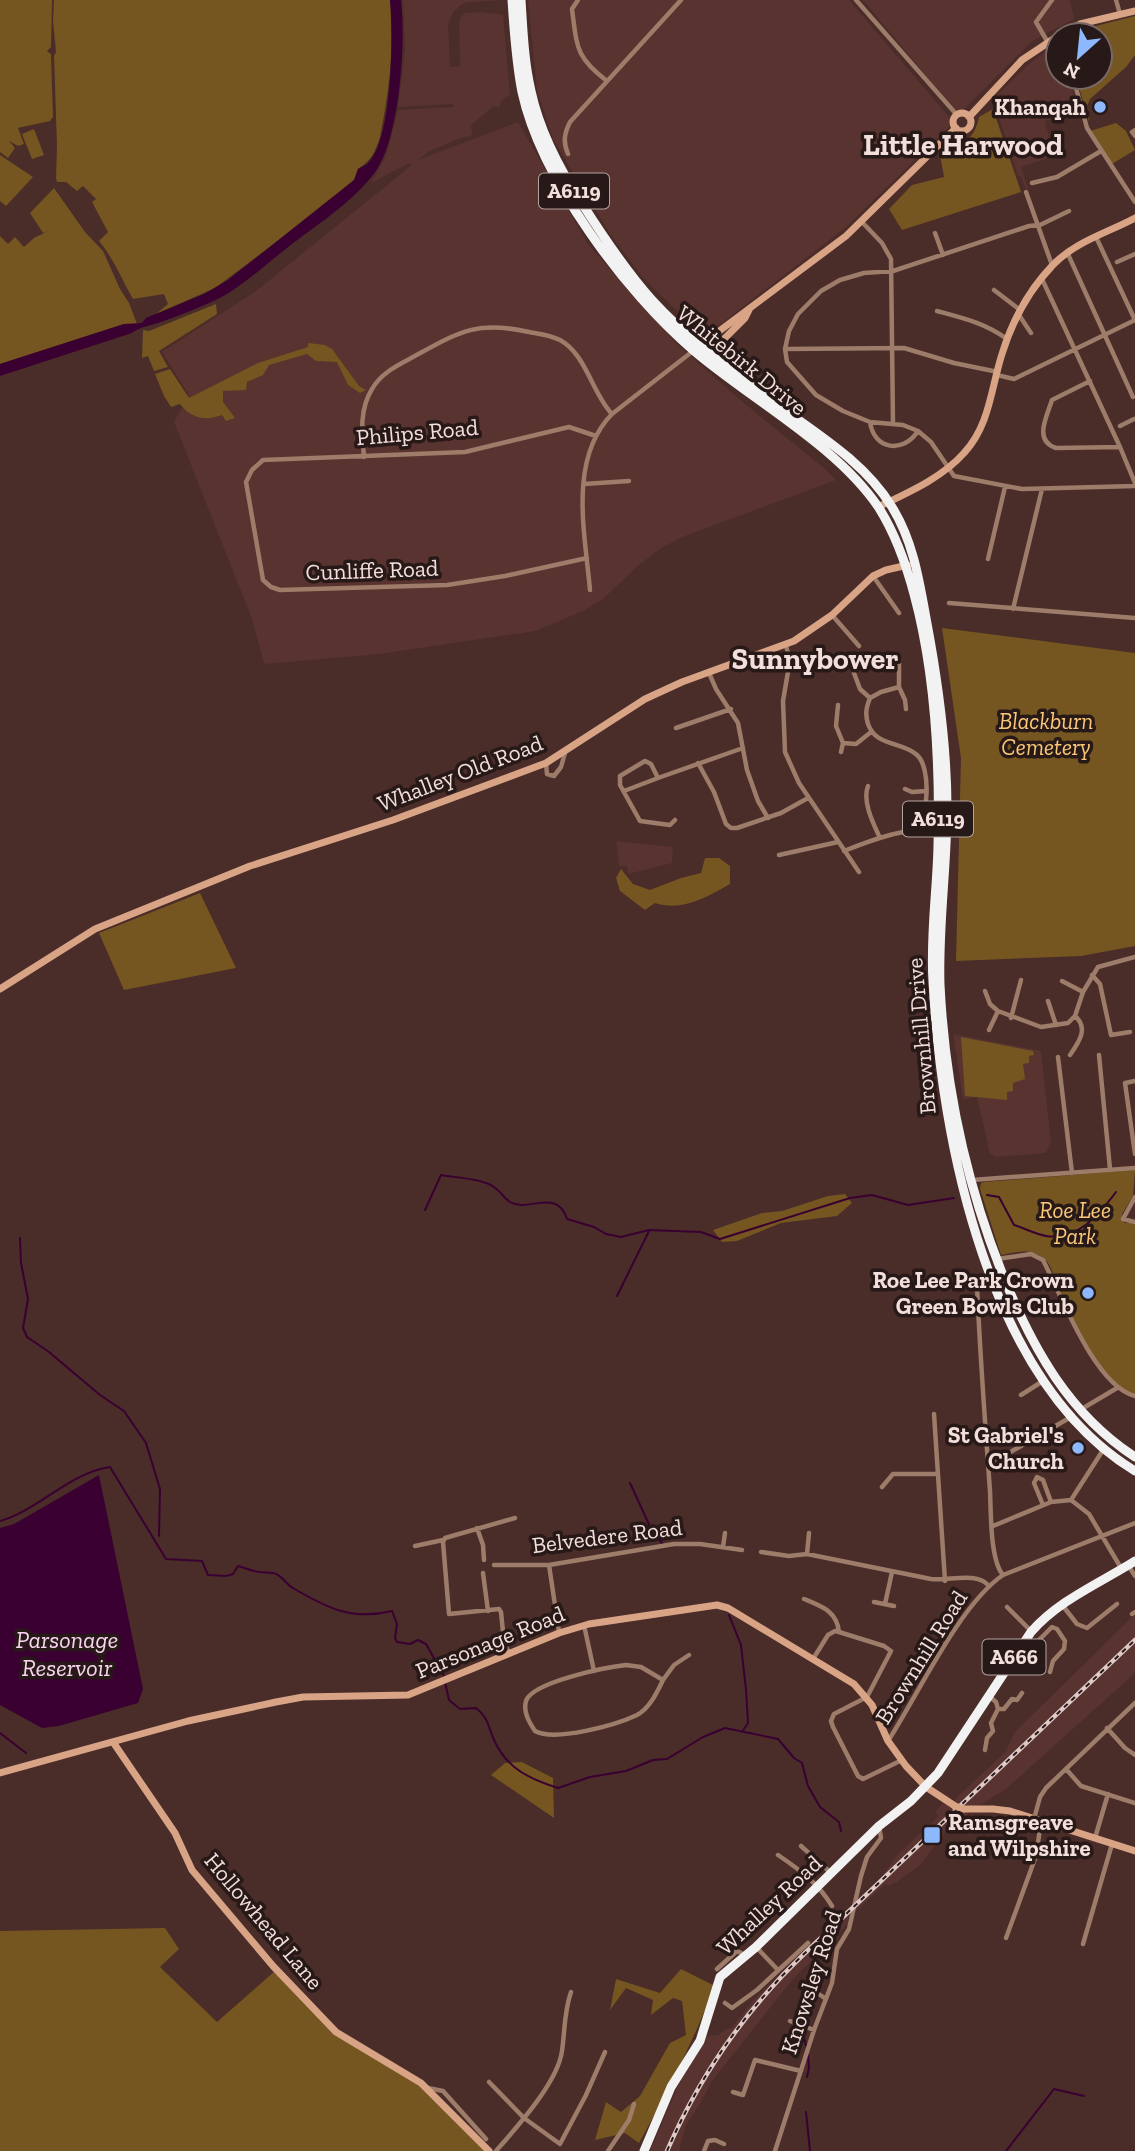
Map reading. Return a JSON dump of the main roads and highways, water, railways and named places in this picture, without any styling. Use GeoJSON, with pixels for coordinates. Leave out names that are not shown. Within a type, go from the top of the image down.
{"type":"FeatureCollection","features":[{"type":"Feature","properties":{"kind":"highway","name":"Whitebirk Drive"},"geometry":{"type":"LineString","coordinates":[[512,0],[517,66],[538,141],[552,170],[614,267],[648,307],[827,454],[861,486],[878,507]]}},
{"type":"Feature","properties":{"kind":"highway","name":"Whitebirk Drive"},"geometry":{"type":"LineString","coordinates":[[521,0],[523,43],[532,96],[547,141],[560,167],[621,261],[696,348],[723,364],[843,453],[889,502]]}},
{"type":"Feature","properties":{"kind":"highway","name":"Brownhill Drive"},"geometry":{"type":"LineString","coordinates":[[889,502],[900,520],[916,563],[936,667],[943,727],[947,807],[940,985],[965,1181],[996,1259],[1041,1358],[1061,1389],[1080,1410],[1111,1440],[1135,1457]]}},
{"type":"Feature","properties":{"kind":"highway","name":"Brownhill Drive"},"geometry":{"type":"LineString","coordinates":[[878,507],[894,534],[915,597],[930,685],[938,757],[933,980],[948,1128],[990,1274],[1013,1326],[1044,1381],[1071,1418],[1103,1450],[1135,1472]]}},
{"type":"Feature","properties":{"kind":"highway","name":"Whalley Road"},"geometry":{"type":"LineString","coordinates":[[644,2151],[671,2087],[700,2041],[720,1977],[756,1947],[879,1826],[926,1787],[1033,1629],[1062,1604],[1128,1565]]}},
{"type":"Feature","properties":{"kind":"water"},"geometry":{"type":"Polygon","coordinates":[[[390,0],[401,0],[402,18],[402,63],[396,113],[384,155],[376,171],[358,192],[248,280],[220,298],[132,333],[0,376],[0,364],[124,324],[142,323],[146,318],[204,294],[228,280],[354,180],[358,169],[367,164],[376,152],[382,134],[389,86],[390,0]]]}},
{"type":"Feature","properties":{"kind":"water","name":"Parsonage Reservoir"},"geometry":{"type":"Polygon","coordinates":[[[99,1475],[143,1689],[138,1703],[59,1726],[42,1728],[0,1705],[0,1528],[14,1524],[99,1475]]]}},
{"type":"Feature","properties":{"kind":"waterway"},"geometry":{"type":"LineString","coordinates":[[425,1210],[441,1175],[489,1184],[517,1205],[549,1202],[556,1204],[567,1219],[594,1227],[606,1234],[621,1237],[649,1230],[701,1232],[720,1239],[850,1198],[872,1195],[908,1205],[954,1198]]}},
{"type":"Feature","properties":{"kind":"waterway"},"geometry":{"type":"LineString","coordinates":[[987,1195],[999,1197],[1014,1225],[1042,1235],[1057,1236],[1068,1234],[1086,1224],[1116,1192]]}},
{"type":"Feature","properties":{"kind":"waterway"},"geometry":{"type":"LineString","coordinates":[[617,1296],[649,1231]]}},
{"type":"Feature","properties":{"kind":"waterway"},"geometry":{"type":"LineString","coordinates":[[20,1238],[21,1263],[28,1299],[23,1328],[27,1337],[124,1411],[146,1443],[160,1489],[159,1536]]}},
{"type":"Feature","properties":{"kind":"waterway"},"geometry":{"type":"LineString","coordinates":[[0,1521],[28,1509],[81,1476],[110,1467],[166,1559],[202,1561],[208,1575],[233,1574],[238,1566],[256,1572],[274,1573],[291,1587],[340,1611],[364,1614],[392,1611],[397,1624],[397,1642],[410,1644],[418,1640],[426,1644],[444,1676]]}},
{"type":"Feature","properties":{"kind":"waterway"},"geometry":{"type":"LineString","coordinates":[[630,1483],[653,1533],[662,1543]]}},
{"type":"Feature","properties":{"kind":"waterway"},"geometry":{"type":"LineString","coordinates":[[729,1615],[741,1645],[748,1723],[742,1732]]}},
{"type":"Feature","properties":{"kind":"waterway"},"geometry":{"type":"LineString","coordinates":[[445,1682],[449,1700],[460,1709],[476,1708],[483,1715],[499,1750],[513,1766],[529,1777],[558,1788],[590,1777],[626,1771],[653,1760],[667,1759],[703,1737],[725,1728],[778,1739],[794,1758],[802,1763],[808,1786],[820,1807],[839,1822],[841,1831]]}},
{"type":"Feature","properties":{"kind":"waterway"},"geometry":{"type":"LineString","coordinates":[[0,1733],[26,1753]]}},
{"type":"Feature","properties":{"kind":"waterway"},"geometry":{"type":"LineString","coordinates":[[800,2022],[802,2009],[821,1985],[821,1977],[815,1963]]}},
{"type":"Feature","properties":{"kind":"waterway"},"geometry":{"type":"LineString","coordinates":[[801,2027],[807,2049]]}},
{"type":"Feature","properties":{"kind":"waterway"},"geometry":{"type":"LineString","coordinates":[[807,2077],[808,2055]]}},
{"type":"Feature","properties":{"kind":"waterway"},"geometry":{"type":"LineString","coordinates":[[1006,2151],[1054,2089],[1084,2096]]}},
{"type":"Feature","properties":{"kind":"waterway"},"geometry":{"type":"LineString","coordinates":[[806,2112],[810,2151]]}},
{"type":"Feature","properties":{"kind":"railway"},"geometry":{"type":"LineString","coordinates":[[667,2151],[709,2070],[744,2021],[783,1975],[1135,1640]]}},
{"type":"Feature","properties":{"kind":"place","name":"Khanqah"},"geometry":{"type":"Point","coordinates":[1100,107]}},
{"type":"Feature","properties":{"kind":"place","name":"Roe Lee Park Crown Green Bowls Club"},"geometry":{"type":"Point","coordinates":[1088,1293]}},
{"type":"Feature","properties":{"kind":"place","name":"St Gabriel's Church"},"geometry":{"type":"Point","coordinates":[1078,1448]}},
{"type":"Feature","properties":{"kind":"place","name":"Ramsgreave and Wilpshire"},"geometry":{"type":"Point","coordinates":[932,1835]}},
{"type":"Feature","properties":{"kind":"district","name":"Little Harwood"},"geometry":{"type":"Point","coordinates":[963,145]}},
{"type":"Feature","properties":{"kind":"district","name":"Sunnybower"},"geometry":{"type":"Point","coordinates":[815,659]}},
{"type":"Feature","properties":{"kind":"park label","name":"Blackburn Cemetery"},"geometry":{"type":"Point","coordinates":[1046,734]}},
{"type":"Feature","properties":{"kind":"park label","name":"Roe Lee Park"},"geometry":{"type":"Point","coordinates":[1075,1223]}}]}
